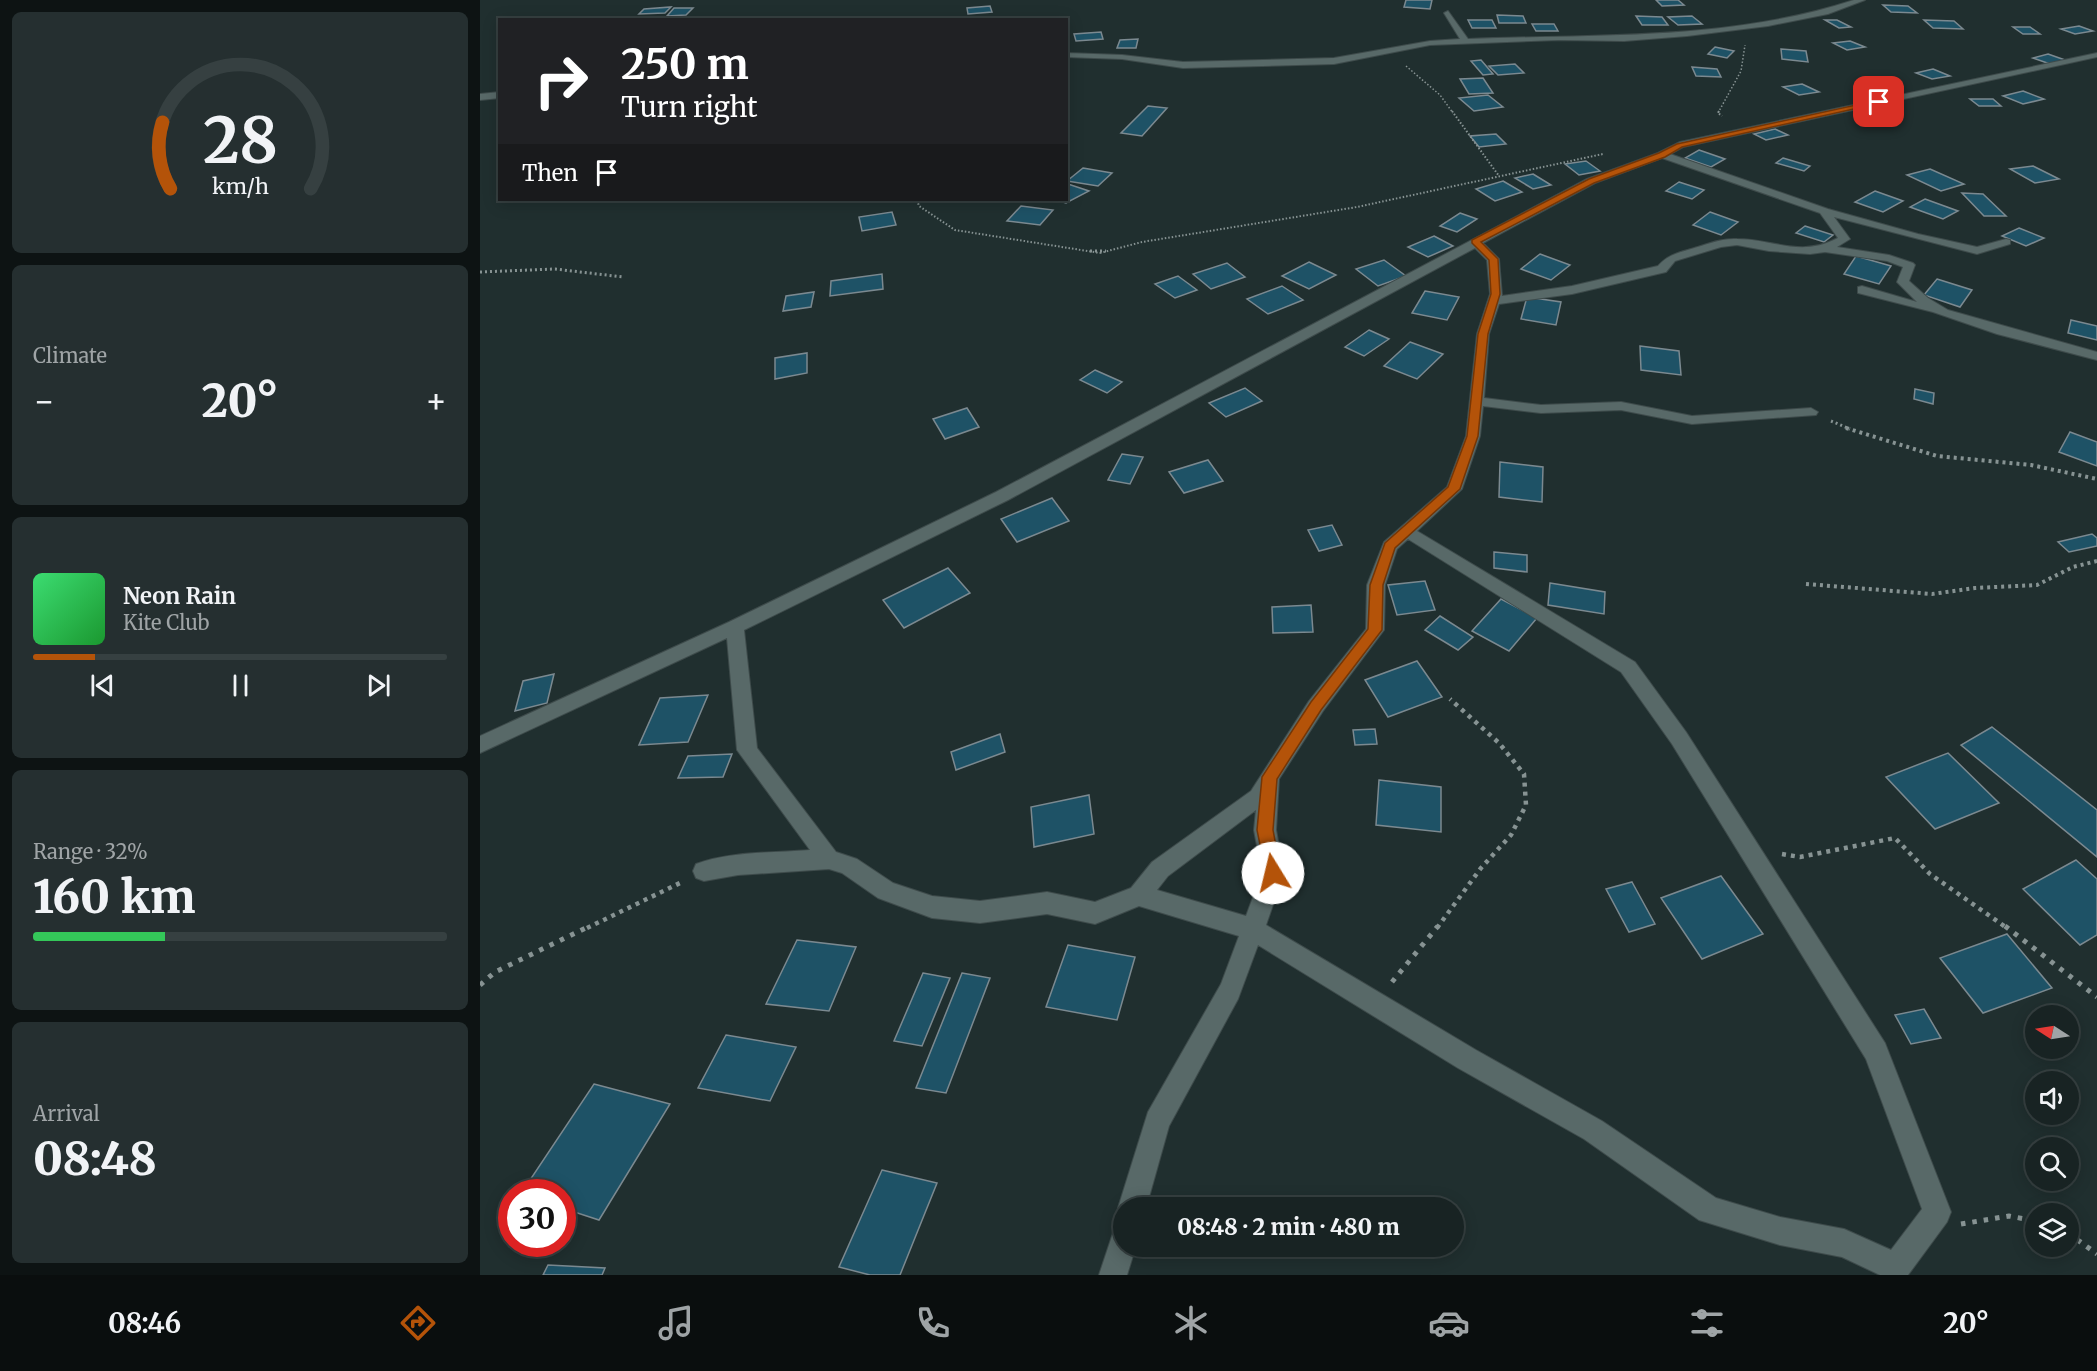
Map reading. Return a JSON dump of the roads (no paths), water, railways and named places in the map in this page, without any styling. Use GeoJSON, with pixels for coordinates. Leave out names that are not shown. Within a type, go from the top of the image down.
{"type":"FeatureCollection","features":[{"type":"Feature","properties":{"kind":"street"},"geometry":{"type":"LineString","coordinates":[[1068,55],[1122,57],[1158,63],[1216,66],[1334,61],[1430,43],[1642,38],[1737,28],[1825,12],[1861,0]]}},
{"type":"Feature","properties":{"kind":"street"},"geometry":{"type":"LineString","coordinates":[[1448,13],[1466,42]]}},
{"type":"Feature","properties":{"kind":"street"},"geometry":{"type":"LineString","coordinates":[[480,745],[735,627],[1002,496],[1592,181],[1662,155],[1680,145],[2097,55]]}},
{"type":"Feature","properties":{"kind":"street"},"geometry":{"type":"LineString","coordinates":[[480,97],[498,95]]}},
{"type":"Feature","properties":{"kind":"street"},"geometry":{"type":"LineString","coordinates":[[1662,155],[1824,211],[1916,237],[1977,250],[2006,242]]}},
{"type":"Feature","properties":{"kind":"street"},"geometry":{"type":"LineString","coordinates":[[1824,211],[1844,239],[1825,249]]}},
{"type":"Feature","properties":{"kind":"street"},"geometry":{"type":"LineString","coordinates":[[704,871],[738,865],[829,859],[849,866],[885,891],[932,907],[980,912],[1047,903],[1095,913],[1139,895],[1160,869],[1258,797],[1316,706],[1375,630],[1376,585],[1390,546],[1454,489],[1473,436],[1483,334],[1496,294],[1493,259],[1475,242]]}},
{"type":"Feature","properties":{"kind":"street"},"geometry":{"type":"LineString","coordinates":[[1493,301],[1525,295],[1571,291],[1642,271],[1662,269],[1671,259],[1720,244],[1737,242],[1769,248],[1810,251],[1825,249],[1889,258],[1909,265],[1903,282],[1924,301],[1944,313]]}},
{"type":"Feature","properties":{"kind":"street"},"geometry":{"type":"LineString","coordinates":[[1862,290],[2022,337],[2097,356]]}},
{"type":"Feature","properties":{"kind":"street"},"geometry":{"type":"LineString","coordinates":[[1476,402],[1541,409],[1621,406],[1692,420],[1811,412]]}},
{"type":"Feature","properties":{"kind":"street"},"geometry":{"type":"LineString","coordinates":[[1139,895],[1252,929],[1467,1059],[1593,1130],[1709,1210],[1780,1231],[1844,1243],[1895,1271],[1937,1212],[1876,1052],[1678,738],[1628,668],[1575,633],[1406,531]]}},
{"type":"Feature","properties":{"kind":"street"},"geometry":{"type":"LineString","coordinates":[[735,627],[747,750],[829,859]]}},
{"type":"Feature","properties":{"kind":"street"},"geometry":{"type":"LineString","coordinates":[[1135,1197],[1157,1121],[1230,991],[1273,873],[1265,830],[1269,777]]}},
{"type":"Feature","properties":{"kind":"street"},"geometry":{"type":"LineString","coordinates":[[1113,1275],[1119,1257]]}}]}
